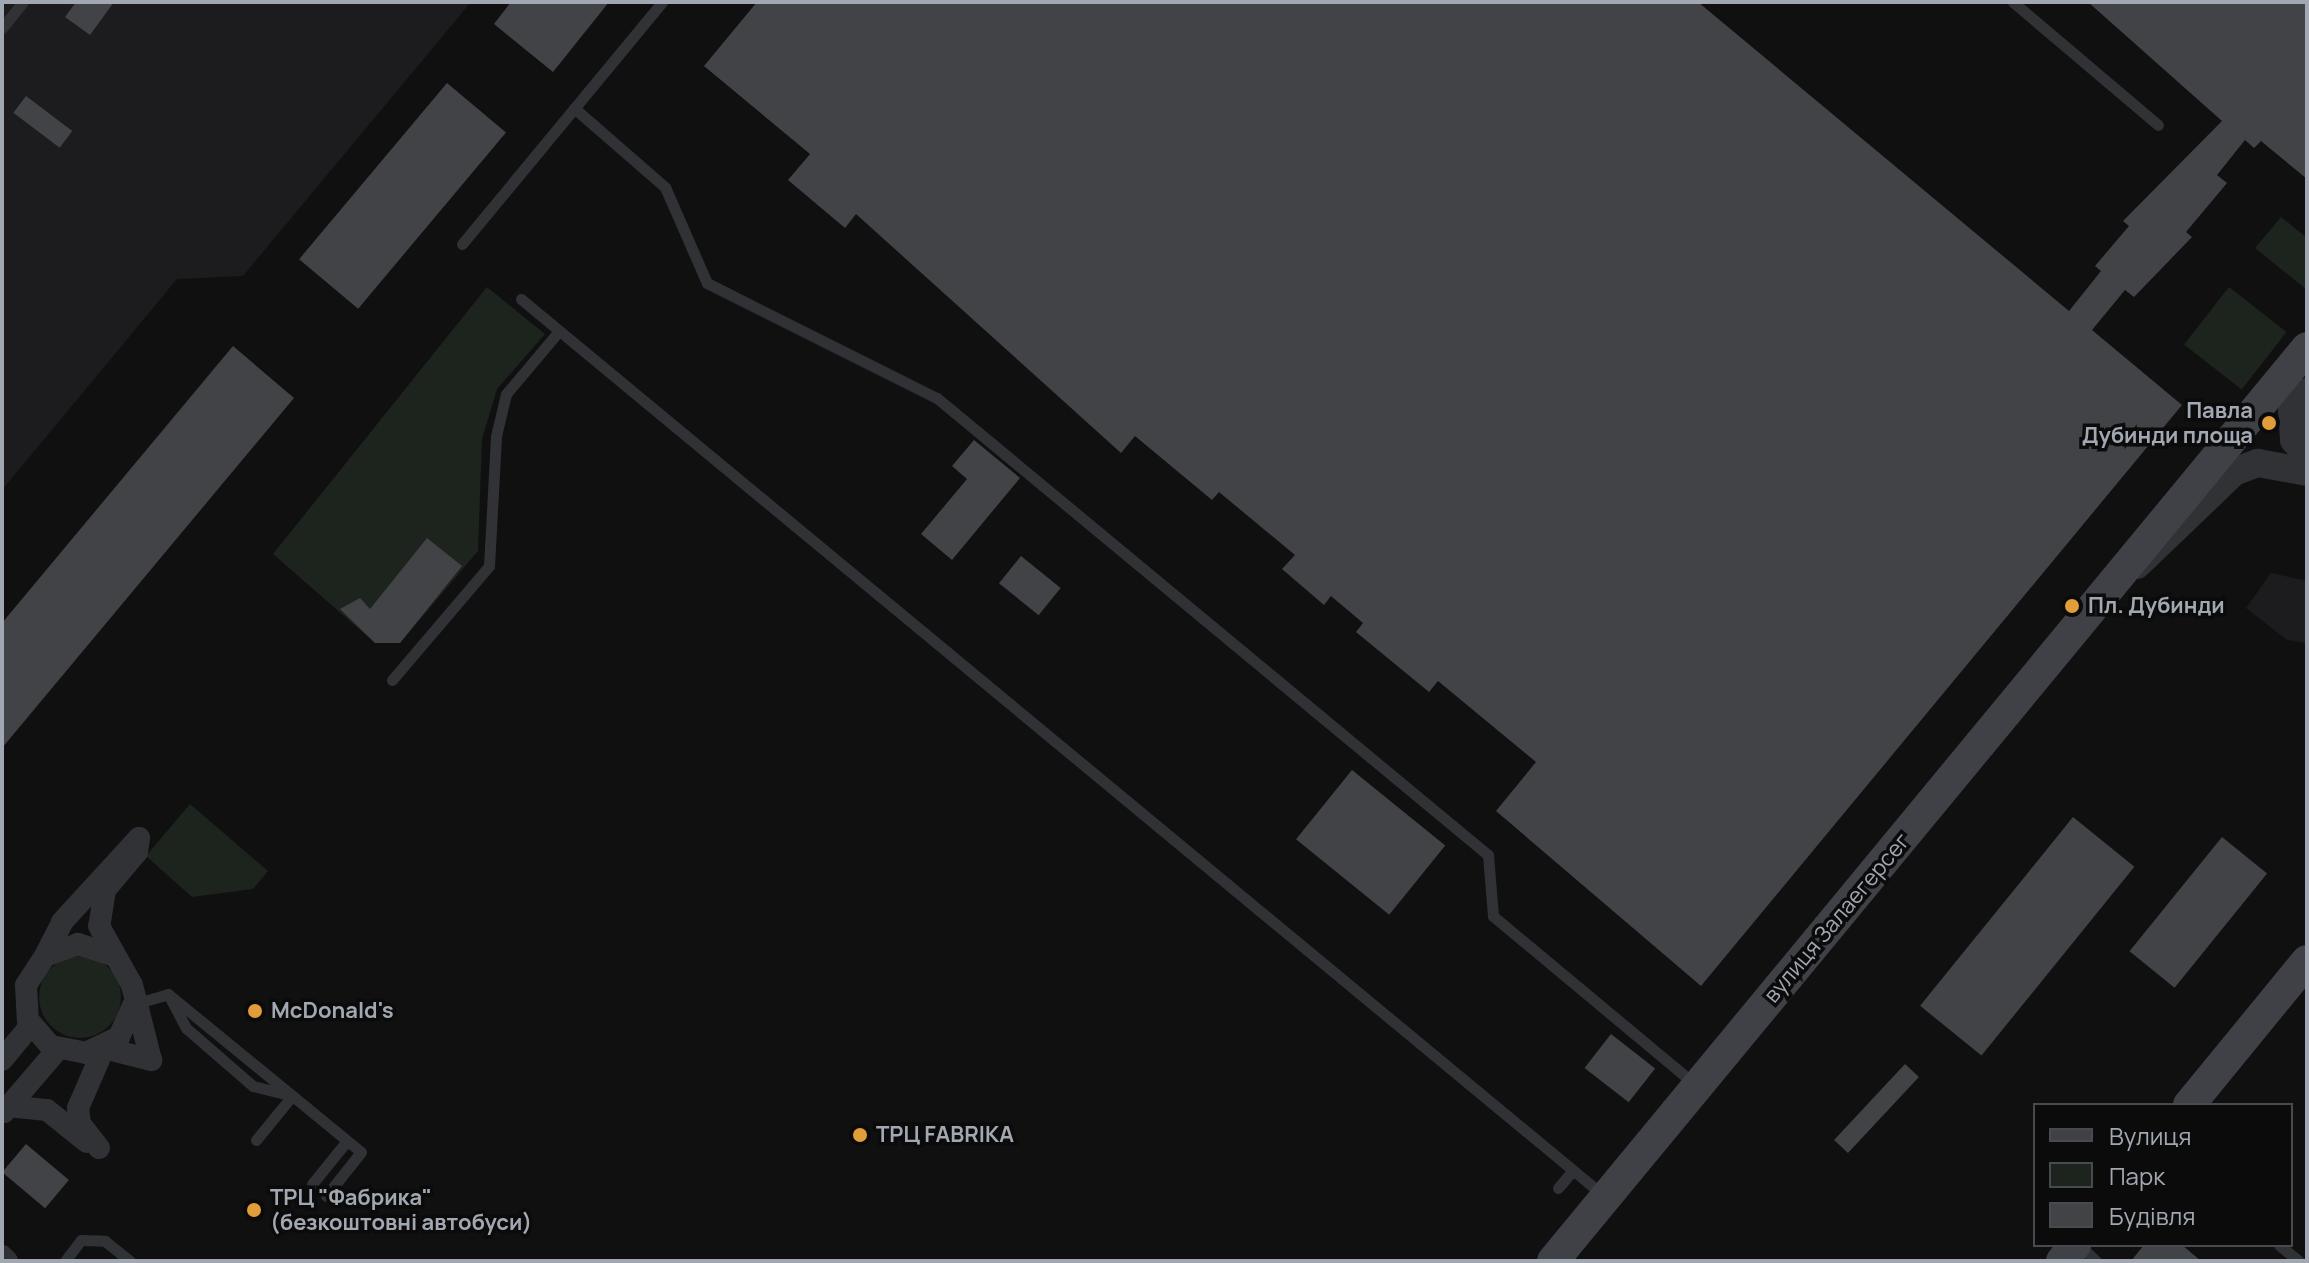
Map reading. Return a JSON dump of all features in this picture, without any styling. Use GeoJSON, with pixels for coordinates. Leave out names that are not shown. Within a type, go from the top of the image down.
{"type":"FeatureCollection","features":[{"type":"Feature","properties":{"kind":"main road","name":"вулиця Залаегерсег"},"geometry":{"type":"LineString","coordinates":[[1553,1261],[2124,576],[2161,519],[2307,348]]}},
{"type":"Feature","properties":{"kind":"main road"},"geometry":{"type":"LineString","coordinates":[[2191,1103],[2307,961]]}},
{"type":"Feature","properties":{"kind":"street"},"geometry":{"type":"LineString","coordinates":[[2307,392],[2292,410],[2294,440],[2307,455]]}},
{"type":"Feature","properties":{"kind":"street"},"geometry":{"type":"LineString","coordinates":[[2124,576],[2175,536],[2234,472],[2258,463],[2307,472]]}},
{"type":"Feature","properties":{"kind":"street"},"geometry":{"type":"LineString","coordinates":[[139,838],[137,852],[98,906],[112,955],[128,977],[151,1060],[104,1048],[58,1049],[31,1025],[25,1002],[40,962],[62,922],[139,838]]}},
{"type":"Feature","properties":{"kind":"street"},"geometry":{"type":"LineString","coordinates":[[10,969],[40,962],[78,944],[112,955]]}},
{"type":"Feature","properties":{"kind":"street"},"geometry":{"type":"LineString","coordinates":[[2,999],[25,1002]]}},
{"type":"Feature","properties":{"kind":"street"},"geometry":{"type":"LineString","coordinates":[[5,1110],[47,1110],[99,1148],[80,1124],[78,1108],[104,1048],[119,1037],[134,1004]]}},
{"type":"Feature","properties":{"kind":"street"},"geometry":{"type":"LineString","coordinates":[[2,1060],[31,1025]]}},
{"type":"Feature","properties":{"kind":"street"},"geometry":{"type":"LineString","coordinates":[[5,1110],[58,1049]]}},
{"type":"Feature","properties":{"kind":"street"},"geometry":{"type":"LineString","coordinates":[[2,1256],[7,1261]]}},
{"type":"Feature","properties":{"kind":"lane"},"geometry":{"type":"LineString","coordinates":[[2,28],[23,2]]}},
{"type":"Feature","properties":{"kind":"lane"},"geometry":{"type":"LineString","coordinates":[[462,244],[662,2]]}},
{"type":"Feature","properties":{"kind":"lane"},"geometry":{"type":"LineString","coordinates":[[2013,2],[2158,125]]}},
{"type":"Feature","properties":{"kind":"lane"},"geometry":{"type":"LineString","coordinates":[[574,108],[665,187],[707,283],[937,398],[1488,855],[1493,916],[1697,1086]]}},
{"type":"Feature","properties":{"kind":"lane"},"geometry":{"type":"LineString","coordinates":[[521,299],[1604,1197]]}},
{"type":"Feature","properties":{"kind":"lane"},"geometry":{"type":"LineString","coordinates":[[392,680],[489,566],[496,436],[506,394],[559,331]]}},
{"type":"Feature","properties":{"kind":"lane"},"geometry":{"type":"LineString","coordinates":[[134,1004],[168,994],[186,1028],[253,1086],[292,1096],[361,1152],[326,1196]]}},
{"type":"Feature","properties":{"kind":"lane"},"geometry":{"type":"LineString","coordinates":[[256,1140],[292,1096]]}},
{"type":"Feature","properties":{"kind":"lane"},"geometry":{"type":"LineString","coordinates":[[312,1184],[347,1141]]}},
{"type":"Feature","properties":{"kind":"lane"},"geometry":{"type":"LineString","coordinates":[[1558,1188],[1573,1170]]}},
{"type":"Feature","properties":{"kind":"lane"},"geometry":{"type":"LineString","coordinates":[[65,1261],[81,1240],[105,1241],[130,1261]]}},
{"type":"Feature","properties":{"kind":"lane"},"geometry":{"type":"LineString","coordinates":[[2079,1247],[2096,1261]]}},
{"type":"Feature","properties":{"kind":"lane"},"geometry":{"type":"LineString","coordinates":[[2282,1247],[2299,1261]]}},
{"type":"Feature","properties":{"kind":"shaded area"},"geometry":{"type":"Polygon","coordinates":[[[2,2],[471,2],[243,276],[177,279],[2,490],[2,2]]]}},
{"type":"Feature","properties":{"kind":"shaded area"},"geometry":{"type":"Polygon","coordinates":[[[2271,573],[2307,581],[2307,643],[2287,640],[2246,608],[2271,573]]]}},
{"type":"Feature","properties":{"kind":"green space"},"geometry":{"type":"Polygon","coordinates":[[[2281,217],[2307,238],[2307,290],[2255,248],[2281,217]]]}},
{"type":"Feature","properties":{"kind":"green space"},"geometry":{"type":"Polygon","coordinates":[[[487,287],[545,334],[497,389],[482,439],[478,551],[400,643],[375,643],[273,554],[487,287]]]}},
{"type":"Feature","properties":{"kind":"green space"},"geometry":{"type":"Polygon","coordinates":[[[2229,287],[2287,332],[2242,389],[2184,345],[2229,287]]]}},
{"type":"Feature","properties":{"kind":"green space"},"geometry":{"type":"Polygon","coordinates":[[[190,804],[268,871],[253,889],[192,897],[146,856],[190,804]]]}},
{"type":"Feature","properties":{"kind":"green space"},"geometry":{"type":"Polygon","coordinates":[[[80,956],[96,959],[109,968],[118,981],[121,997],[118,1013],[109,1026],[96,1035],[80,1038],[64,1035],[51,1026],[42,1013],[39,997],[42,981],[51,968],[64,959],[80,956]]]}},
{"type":"Feature","properties":{"kind":"building"},"geometry":{"type":"Polygon","coordinates":[[[76,2],[114,2],[90,35],[65,17],[76,2]]]}},
{"type":"Feature","properties":{"kind":"building"},"geometry":{"type":"Polygon","coordinates":[[[511,2],[609,2],[553,72],[494,24],[511,2]]]}},
{"type":"Feature","properties":{"kind":"building"},"geometry":{"type":"Polygon","coordinates":[[[757,2],[1698,2],[2069,311],[2101,271],[2095,266],[2129,226],[2123,221],[2222,121],[2088,2],[2307,2],[2307,179],[2261,141],[2254,148],[2245,140],[2217,175],[2227,183],[2186,232],[2192,237],[2134,297],[2125,290],[2092,330],[2182,405],[1701,986],[1496,811],[1536,762],[1438,681],[1429,692],[1356,632],[1363,623],[1331,596],[1324,605],[1282,569],[1295,555],[1219,492],[1212,500],[1135,436],[1121,453],[856,214],[845,228],[788,180],[810,154],[704,66],[757,2]]]}},
{"type":"Feature","properties":{"kind":"building"},"geometry":{"type":"Polygon","coordinates":[[[447,83],[506,132],[358,309],[299,259],[447,83]]]}},
{"type":"Feature","properties":{"kind":"building"},"geometry":{"type":"Polygon","coordinates":[[[26,96],[72,131],[60,148],[13,113],[26,96]]]}},
{"type":"Feature","properties":{"kind":"building"},"geometry":{"type":"Polygon","coordinates":[[[233,346],[294,398],[2,748],[2,623],[233,346]]]}},
{"type":"Feature","properties":{"kind":"building"},"geometry":{"type":"Polygon","coordinates":[[[974,440],[1020,478],[952,560],[921,534],[967,479],[952,466],[974,440]]]}},
{"type":"Feature","properties":{"kind":"building"},"geometry":{"type":"Polygon","coordinates":[[[427,538],[462,566],[400,643],[375,643],[340,609],[360,598],[370,609],[427,538]]]}},
{"type":"Feature","properties":{"kind":"building"},"geometry":{"type":"Polygon","coordinates":[[[1021,556],[1061,588],[1039,615],[999,583],[1021,556]]]}},
{"type":"Feature","properties":{"kind":"building"},"geometry":{"type":"Polygon","coordinates":[[[1352,770],[1445,846],[1389,915],[1296,839],[1352,770]]]}},
{"type":"Feature","properties":{"kind":"building"},"geometry":{"type":"Polygon","coordinates":[[[2073,817],[2134,867],[1981,1056],[1920,1006],[2073,817]]]}},
{"type":"Feature","properties":{"kind":"building"},"geometry":{"type":"Polygon","coordinates":[[[2222,837],[2267,874],[2175,988],[2129,951],[2222,837]]]}},
{"type":"Feature","properties":{"kind":"building"},"geometry":{"type":"Polygon","coordinates":[[[1611,1034],[1655,1068],[1629,1102],[1585,1068],[1611,1034]]]}},
{"type":"Feature","properties":{"kind":"building"},"geometry":{"type":"Polygon","coordinates":[[[1905,1064],[1919,1077],[1848,1153],[1834,1140],[1905,1064]]]}},
{"type":"Feature","properties":{"kind":"building"},"geometry":{"type":"Polygon","coordinates":[[[26,1144],[69,1180],[45,1208],[2,1172],[26,1144]]]}},
{"type":"Feature","properties":{"kind":"building"},"geometry":{"type":"Polygon","coordinates":[[[2142,1247],[2184,1247],[2201,1261],[2131,1261],[2142,1247]]]}},
{"type":"Feature","properties":{"kind":"place","name":"Павла Дубинди площа"},"geometry":{"type":"Point","coordinates":[2269,423]}},
{"type":"Feature","properties":{"kind":"place","name":"Пл. Дубинди"},"geometry":{"type":"Point","coordinates":[2072,606]}},
{"type":"Feature","properties":{"kind":"place","name":"McDonald's"},"geometry":{"type":"Point","coordinates":[255,1011]}},
{"type":"Feature","properties":{"kind":"place","name":"ТРЦ FABRIKA"},"geometry":{"type":"Point","coordinates":[860,1135]}},
{"type":"Feature","properties":{"kind":"place","name":"ТРЦ \"Фабрика\" (безкоштовні автобуси)"},"geometry":{"type":"Point","coordinates":[254,1210]}}]}
